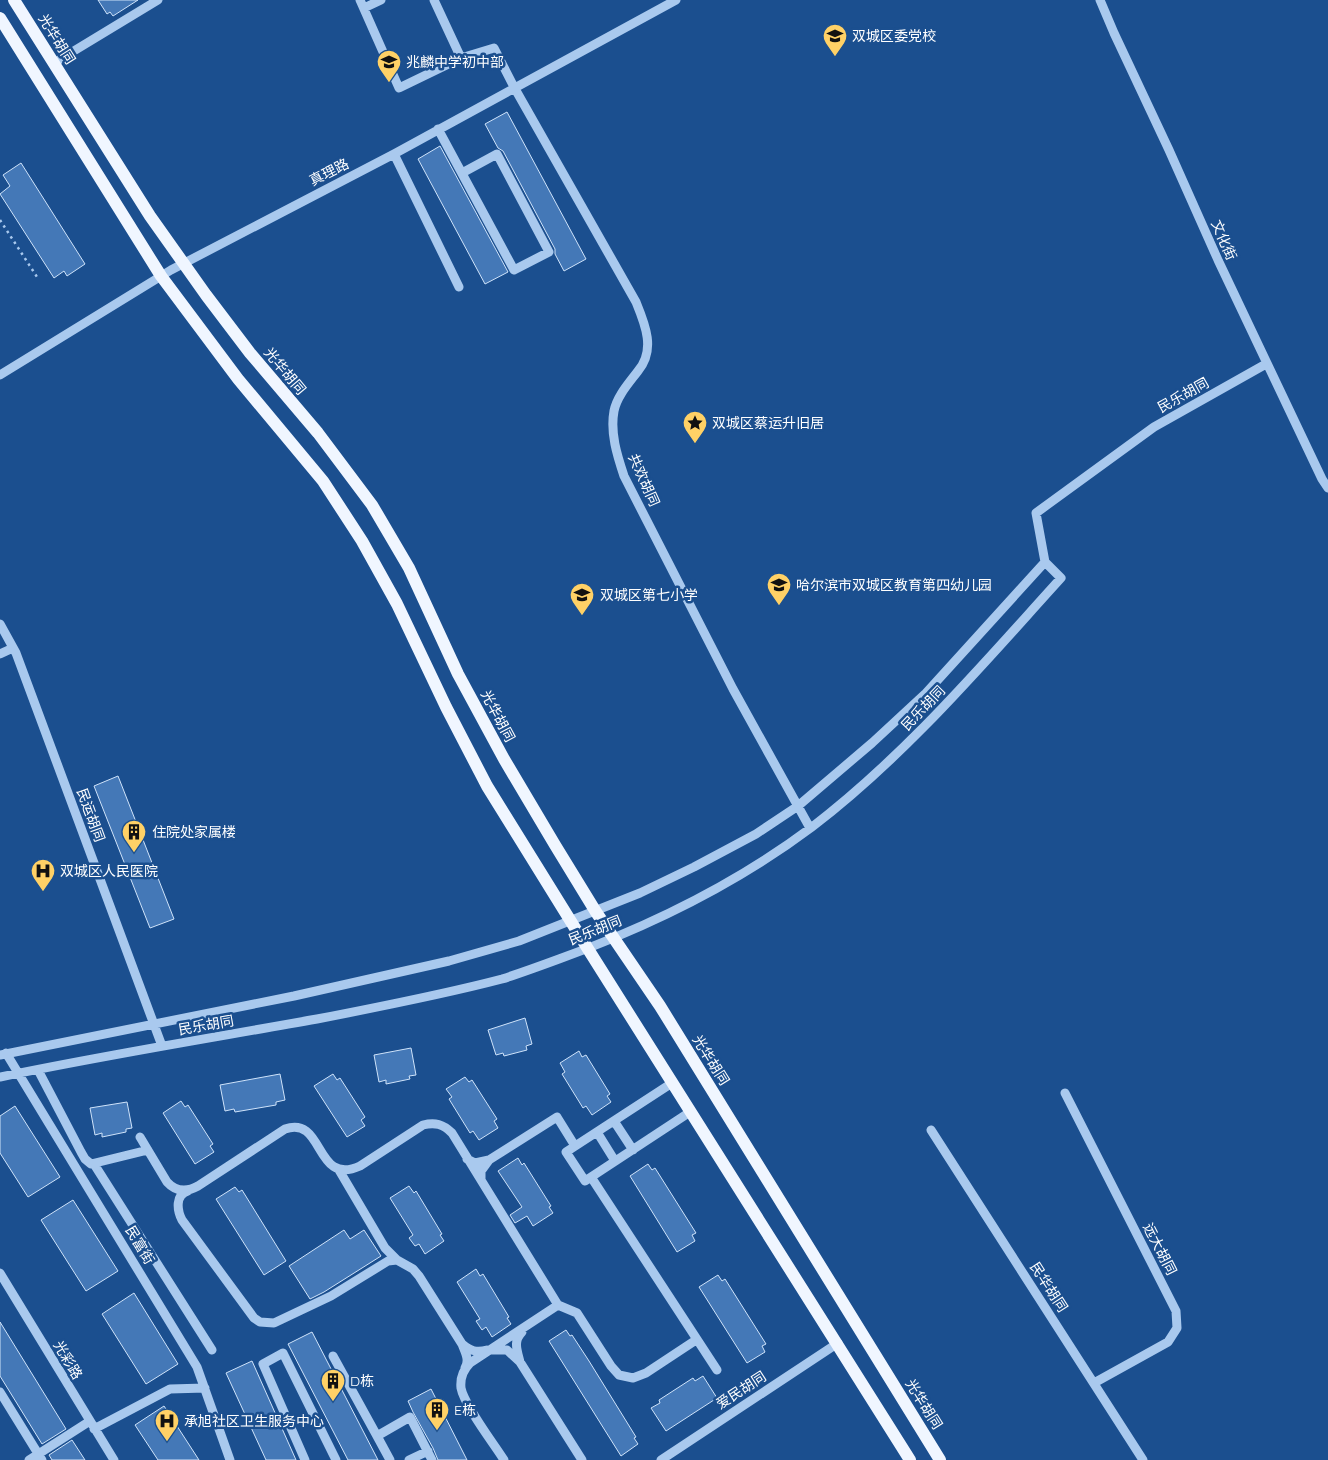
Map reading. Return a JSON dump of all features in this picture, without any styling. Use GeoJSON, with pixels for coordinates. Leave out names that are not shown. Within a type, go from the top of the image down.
{"type":"FeatureCollection","features":[{"type":"Feature","properties":{"kind":"main road","name":"光华胡同"},"geometry":{"type":"LineString","coordinates":[[14,0],[150,216],[206,295],[250,353],[318,433],[372,505],[409,568],[458,674],[504,759],[596,912],[660,1006],[940,1460]]}},
{"type":"Feature","properties":{"kind":"main road"},"geometry":{"type":"LineString","coordinates":[[0,18],[161,276],[238,379],[323,481],[362,541],[397,604],[446,707],[487,786],[910,1460]]}},
{"type":"Feature","properties":{"kind":"street"},"geometry":{"type":"LineString","coordinates":[[54,63],[158,0]]}},
{"type":"Feature","properties":{"kind":"street"},"geometry":{"type":"LineString","coordinates":[[381,0],[362,4],[398,88],[461,58],[434,0]]}},
{"type":"Feature","properties":{"kind":"street","name":"真理路"},"geometry":{"type":"LineString","coordinates":[[0,375],[184,263],[394,154],[676,0]]}},
{"type":"Feature","properties":{"kind":"street","name":"文化街"},"geometry":{"type":"LineString","coordinates":[[1100,0],[1266,364],[1328,488]]}},
{"type":"Feature","properties":{"kind":"street","name":"共欢胡同"},"geometry":{"type":"LineString","coordinates":[[461,58],[494,48],[514,87],[636,302],[647,329],[647,352],[640,369],[626,384],[614,411],[614,443],[624,476],[733,689],[810,828]]}},
{"type":"Feature","properties":{"kind":"street"},"geometry":{"type":"LineString","coordinates":[[438,129],[514,270],[549,252],[497,154],[462,173]]}},
{"type":"Feature","properties":{"kind":"street"},"geometry":{"type":"LineString","coordinates":[[394,154],[459,287]]}},
{"type":"Feature","properties":{"kind":"street","name":"民乐胡同"},"geometry":{"type":"LineString","coordinates":[[0,1077],[369,1009],[505,978],[588,949],[649,923],[704,895],[768,857],[810,828],[856,791],[936,716],[1061,578],[1045,562],[1036,513],[1154,428],[1266,364]]}},
{"type":"Feature","properties":{"kind":"street","name":"民乐胡同"},"geometry":{"type":"LineString","coordinates":[[3,1054],[379,978],[449,961],[520,941],[640,893],[756,834],[798,806],[872,743],[926,693],[1045,562]]}},
{"type":"Feature","properties":{"kind":"street","name":"民运胡同"},"geometry":{"type":"LineString","coordinates":[[0,624],[13,648],[162,1046]]}},
{"type":"Feature","properties":{"kind":"street"},"geometry":{"type":"LineString","coordinates":[[0,654],[13,648]]}},
{"type":"Feature","properties":{"kind":"street","name":"民富街"},"geometry":{"type":"LineString","coordinates":[[3,1054],[20,1073],[197,1367],[230,1460]]}},
{"type":"Feature","properties":{"kind":"street"},"geometry":{"type":"LineString","coordinates":[[38,1070],[80,1152],[90,1164],[148,1150]]}},
{"type":"Feature","properties":{"kind":"street"},"geometry":{"type":"LineString","coordinates":[[672,1083],[566,1152],[585,1181],[690,1112]]}},
{"type":"Feature","properties":{"kind":"street","name":"远大胡同"},"geometry":{"type":"LineString","coordinates":[[1065,1093],[1176,1311],[1177,1328],[1168,1342],[1094,1383]]}},
{"type":"Feature","properties":{"kind":"street"},"geometry":{"type":"LineString","coordinates":[[483,1185],[481,1170],[489,1160],[557,1117],[575,1146]]}},
{"type":"Feature","properties":{"kind":"street"},"geometry":{"type":"LineString","coordinates":[[614,1121],[633,1150]]}},
{"type":"Feature","properties":{"kind":"street"},"geometry":{"type":"LineString","coordinates":[[339,1170],[354,1169],[423,1125],[431,1122],[447,1128],[452,1133],[558,1305],[577,1313],[611,1366],[620,1375],[627,1378],[640,1376],[696,1340]]}},
{"type":"Feature","properties":{"kind":"street"},"geometry":{"type":"LineString","coordinates":[[178,1208],[180,1196],[184,1192],[193,1189],[285,1129],[291,1127],[305,1129],[311,1135],[324,1158],[339,1170],[385,1248],[397,1260],[413,1268],[462,1344],[467,1358],[467,1365],[461,1381],[463,1395],[504,1460]]}},
{"type":"Feature","properties":{"kind":"street","name":"民华胡同"},"geometry":{"type":"LineString","coordinates":[[931,1130],[1143,1460]]}},
{"type":"Feature","properties":{"kind":"street"},"geometry":{"type":"LineString","coordinates":[[597,1132],[615,1161]]}},
{"type":"Feature","properties":{"kind":"street"},"geometry":{"type":"LineString","coordinates":[[140,1137],[172,1188],[179,1190],[193,1189]]}},
{"type":"Feature","properties":{"kind":"street"},"geometry":{"type":"LineString","coordinates":[[353,1195],[351,1181],[353,1175],[385,1150]]}},
{"type":"Feature","properties":{"kind":"street"},"geometry":{"type":"LineString","coordinates":[[467,1158],[475,1163],[489,1160]]}},
{"type":"Feature","properties":{"kind":"street"},"geometry":{"type":"LineString","coordinates":[[94,1164],[212,1350]]}},
{"type":"Feature","properties":{"kind":"street"},"geometry":{"type":"LineString","coordinates":[[591,1177],[717,1370]]}},
{"type":"Feature","properties":{"kind":"street"},"geometry":{"type":"LineString","coordinates":[[168,1182],[182,1220],[254,1318],[260,1322],[274,1323],[332,1296],[388,1261],[397,1260]]}},
{"type":"Feature","properties":{"kind":"street","name":"光彩路"},"geometry":{"type":"LineString","coordinates":[[0,1273],[114,1460]]}},
{"type":"Feature","properties":{"kind":"street"},"geometry":{"type":"LineString","coordinates":[[465,1368],[558,1305]]}},
{"type":"Feature","properties":{"kind":"street"},"geometry":{"type":"LineString","coordinates":[[520,1362],[516,1344],[518,1336],[526,1327]]}},
{"type":"Feature","properties":{"kind":"street","name":"爱民胡同"},"geometry":{"type":"LineString","coordinates":[[661,1460],[838,1343]]}},
{"type":"Feature","properties":{"kind":"street"},"geometry":{"type":"LineString","coordinates":[[462,1344],[476,1352],[491,1349],[507,1350],[520,1362],[582,1460]]}},
{"type":"Feature","properties":{"kind":"street"},"geometry":{"type":"LineString","coordinates":[[305,1460],[263,1364],[283,1353],[336,1460]]}},
{"type":"Feature","properties":{"kind":"street"},"geometry":{"type":"LineString","coordinates":[[332,1356],[390,1460]]}},
{"type":"Feature","properties":{"kind":"street"},"geometry":{"type":"LineString","coordinates":[[29,1460],[40,1457],[92,1425],[170,1389],[205,1388]]}},
{"type":"Feature","properties":{"kind":"street"},"geometry":{"type":"LineString","coordinates":[[0,1392],[40,1457]]}},
{"type":"Feature","properties":{"kind":"street"},"geometry":{"type":"LineString","coordinates":[[377,1436],[410,1417],[430,1456],[409,1460]]}},
{"type":"Feature","properties":{"kind":"path"},"geometry":{"type":"LineString","coordinates":[[0,220],[39,280]]}},
{"type":"Feature","properties":{"kind":"building"},"geometry":{"type":"Polygon","coordinates":[[[98,0],[138,0],[113,16],[110,12],[107,14],[98,0]]]}},
{"type":"Feature","properties":{"kind":"building"},"geometry":{"type":"Polygon","coordinates":[[[507,112],[586,259],[564,271],[555,254],[555,249],[503,151],[498,148],[485,124],[507,112]]]}},
{"type":"Feature","properties":{"kind":"building"},"geometry":{"type":"Polygon","coordinates":[[[440,146],[508,272],[485,284],[418,159],[440,146]]]}},
{"type":"Feature","properties":{"kind":"building"},"geometry":{"type":"Polygon","coordinates":[[[21,163],[85,264],[67,276],[64,271],[54,278],[0,194],[10,186],[3,175],[21,163]]]}},
{"type":"Feature","properties":{"kind":"building","name":"住院处家属楼"},"geometry":{"type":"Polygon","coordinates":[[[118,776],[174,919],[150,928],[94,786],[118,776]]]}},
{"type":"Feature","properties":{"kind":"building"},"geometry":{"type":"Polygon","coordinates":[[[525,1018],[532,1044],[526,1046],[527,1050],[504,1056],[503,1053],[496,1055],[488,1030],[525,1018]]]}},
{"type":"Feature","properties":{"kind":"building"},"geometry":{"type":"Polygon","coordinates":[[[411,1048],[416,1075],[409,1076],[410,1079],[386,1084],[386,1080],[379,1082],[374,1055],[411,1048]]]}},
{"type":"Feature","properties":{"kind":"building"},"geometry":{"type":"Polygon","coordinates":[[[579,1051],[582,1057],[586,1055],[610,1094],[607,1096],[611,1102],[592,1115],[586,1106],[583,1108],[562,1074],[565,1072],[560,1063],[579,1051]]]}},
{"type":"Feature","properties":{"kind":"building"},"geometry":{"type":"Polygon","coordinates":[[[280,1074],[285,1100],[276,1102],[276,1105],[235,1112],[234,1109],[225,1111],[220,1085],[280,1074]]]}},
{"type":"Feature","properties":{"kind":"building"},"geometry":{"type":"Polygon","coordinates":[[[333,1074],[337,1080],[340,1078],[365,1117],[361,1120],[365,1126],[347,1137],[314,1086],[333,1074]]]}},
{"type":"Feature","properties":{"kind":"building"},"geometry":{"type":"Polygon","coordinates":[[[465,1077],[469,1082],[472,1080],[497,1119],[494,1121],[498,1128],[479,1140],[473,1131],[470,1133],[449,1099],[452,1097],[446,1089],[465,1077]]]}},
{"type":"Feature","properties":{"kind":"building"},"geometry":{"type":"Polygon","coordinates":[[[181,1101],[185,1107],[188,1105],[213,1144],[210,1146],[214,1152],[195,1164],[163,1113],[181,1101]]]}},
{"type":"Feature","properties":{"kind":"building"},"geometry":{"type":"Polygon","coordinates":[[[127,1102],[132,1128],[126,1129],[126,1132],[102,1137],[102,1133],[95,1135],[90,1108],[127,1102]]]}},
{"type":"Feature","properties":{"kind":"building"},"geometry":{"type":"Polygon","coordinates":[[[15,1106],[60,1177],[28,1197],[0,1153],[0,1116],[15,1106]]]}},
{"type":"Feature","properties":{"kind":"building"},"geometry":{"type":"Polygon","coordinates":[[[518,1158],[522,1165],[524,1163],[551,1206],[549,1207],[553,1213],[533,1226],[527,1216],[515,1223],[510,1215],[522,1207],[498,1171],[518,1158]]]}},
{"type":"Feature","properties":{"kind":"building"},"geometry":{"type":"Polygon","coordinates":[[[648,1164],[652,1170],[655,1168],[696,1233],[692,1235],[695,1241],[677,1252],[630,1176],[648,1164]]]}},
{"type":"Feature","properties":{"kind":"building"},"geometry":{"type":"Polygon","coordinates":[[[409,1186],[414,1193],[416,1191],[442,1234],[440,1235],[444,1241],[425,1254],[419,1244],[415,1246],[409,1238],[413,1235],[390,1198],[409,1186]]]}},
{"type":"Feature","properties":{"kind":"building"},"geometry":{"type":"Polygon","coordinates":[[[235,1187],[239,1192],[242,1190],[286,1261],[264,1275],[216,1199],[235,1187]]]}},
{"type":"Feature","properties":{"kind":"building"},"geometry":{"type":"Polygon","coordinates":[[[73,1200],[118,1271],[86,1291],[41,1220],[73,1200]]]}},
{"type":"Feature","properties":{"kind":"building"},"geometry":{"type":"Polygon","coordinates":[[[344,1230],[350,1239],[364,1230],[381,1256],[310,1299],[289,1266],[344,1230]]]}},
{"type":"Feature","properties":{"kind":"building"},"geometry":{"type":"Polygon","coordinates":[[[476,1269],[480,1276],[483,1274],[509,1317],[507,1318],[511,1324],[492,1337],[486,1327],[482,1330],[476,1321],[480,1319],[457,1282],[476,1269]]]}},
{"type":"Feature","properties":{"kind":"building"},"geometry":{"type":"Polygon","coordinates":[[[718,1275],[722,1281],[725,1279],[766,1344],[762,1346],[765,1352],[747,1363],[699,1287],[718,1275]]]}},
{"type":"Feature","properties":{"kind":"building"},"geometry":{"type":"Polygon","coordinates":[[[134,1293],[178,1364],[146,1384],[102,1314],[134,1293]]]}},
{"type":"Feature","properties":{"kind":"building"},"geometry":{"type":"Polygon","coordinates":[[[0,1322],[66,1429],[42,1444],[0,1376],[0,1322]]]}},
{"type":"Feature","properties":{"kind":"building"},"geometry":{"type":"Polygon","coordinates":[[[566,1330],[570,1336],[572,1335],[636,1437],[634,1438],[638,1444],[621,1456],[549,1341],[566,1330]]]}},
{"type":"Feature","properties":{"kind":"building","name":"D栋"},"geometry":{"type":"Polygon","coordinates":[[[312,1332],[378,1460],[348,1460],[288,1344],[312,1332]]]}},
{"type":"Feature","properties":{"kind":"building"},"geometry":{"type":"Polygon","coordinates":[[[252,1361],[296,1460],[266,1460],[226,1373],[252,1361]]]}},
{"type":"Feature","properties":{"kind":"building"},"geometry":{"type":"Polygon","coordinates":[[[703,1376],[717,1398],[666,1431],[651,1408],[660,1403],[659,1400],[693,1378],[695,1381],[703,1376]]]}},
{"type":"Feature","properties":{"kind":"building","name":"E栋"},"geometry":{"type":"Polygon","coordinates":[[[431,1389],[467,1460],[438,1460],[413,1412],[408,1401],[431,1389]]]}},
{"type":"Feature","properties":{"kind":"building","name":"承旭社区卫生服务中心"},"geometry":{"type":"Polygon","coordinates":[[[164,1406],[199,1460],[158,1460],[135,1425],[164,1406]]]}},
{"type":"Feature","properties":{"kind":"building"},"geometry":{"type":"Polygon","coordinates":[[[72,1440],[85,1460],[52,1460],[49,1455],[72,1440]]]}},
{"type":"Feature","properties":{"kind":"place","name":"双城区委党校"},"geometry":{"type":"Point","coordinates":[835,57]}},
{"type":"Feature","properties":{"kind":"place","name":"兆麟中学初中部"},"geometry":{"type":"Point","coordinates":[389,83]}},
{"type":"Feature","properties":{"kind":"place","name":"双城区蔡运升旧居"},"geometry":{"type":"Point","coordinates":[695,444]}},
{"type":"Feature","properties":{"kind":"place","name":"哈尔滨市双城区教育第四幼儿园"},"geometry":{"type":"Point","coordinates":[779,606]}},
{"type":"Feature","properties":{"kind":"place","name":"双城区第七小学"},"geometry":{"type":"Point","coordinates":[582,616]}},
{"type":"Feature","properties":{"kind":"place","name":"住院处家属楼"},"geometry":{"type":"Point","coordinates":[134,853]}},
{"type":"Feature","properties":{"kind":"place","name":"双城区人民医院"},"geometry":{"type":"Point","coordinates":[43,892]}},
{"type":"Feature","properties":{"kind":"place","name":"D栋"},"geometry":{"type":"Point","coordinates":[333,1402]}},
{"type":"Feature","properties":{"kind":"place","name":"E栋"},"geometry":{"type":"Point","coordinates":[437,1431]}},
{"type":"Feature","properties":{"kind":"place","name":"承旭社区卫生服务中心"},"geometry":{"type":"Point","coordinates":[167,1442]}}]}
